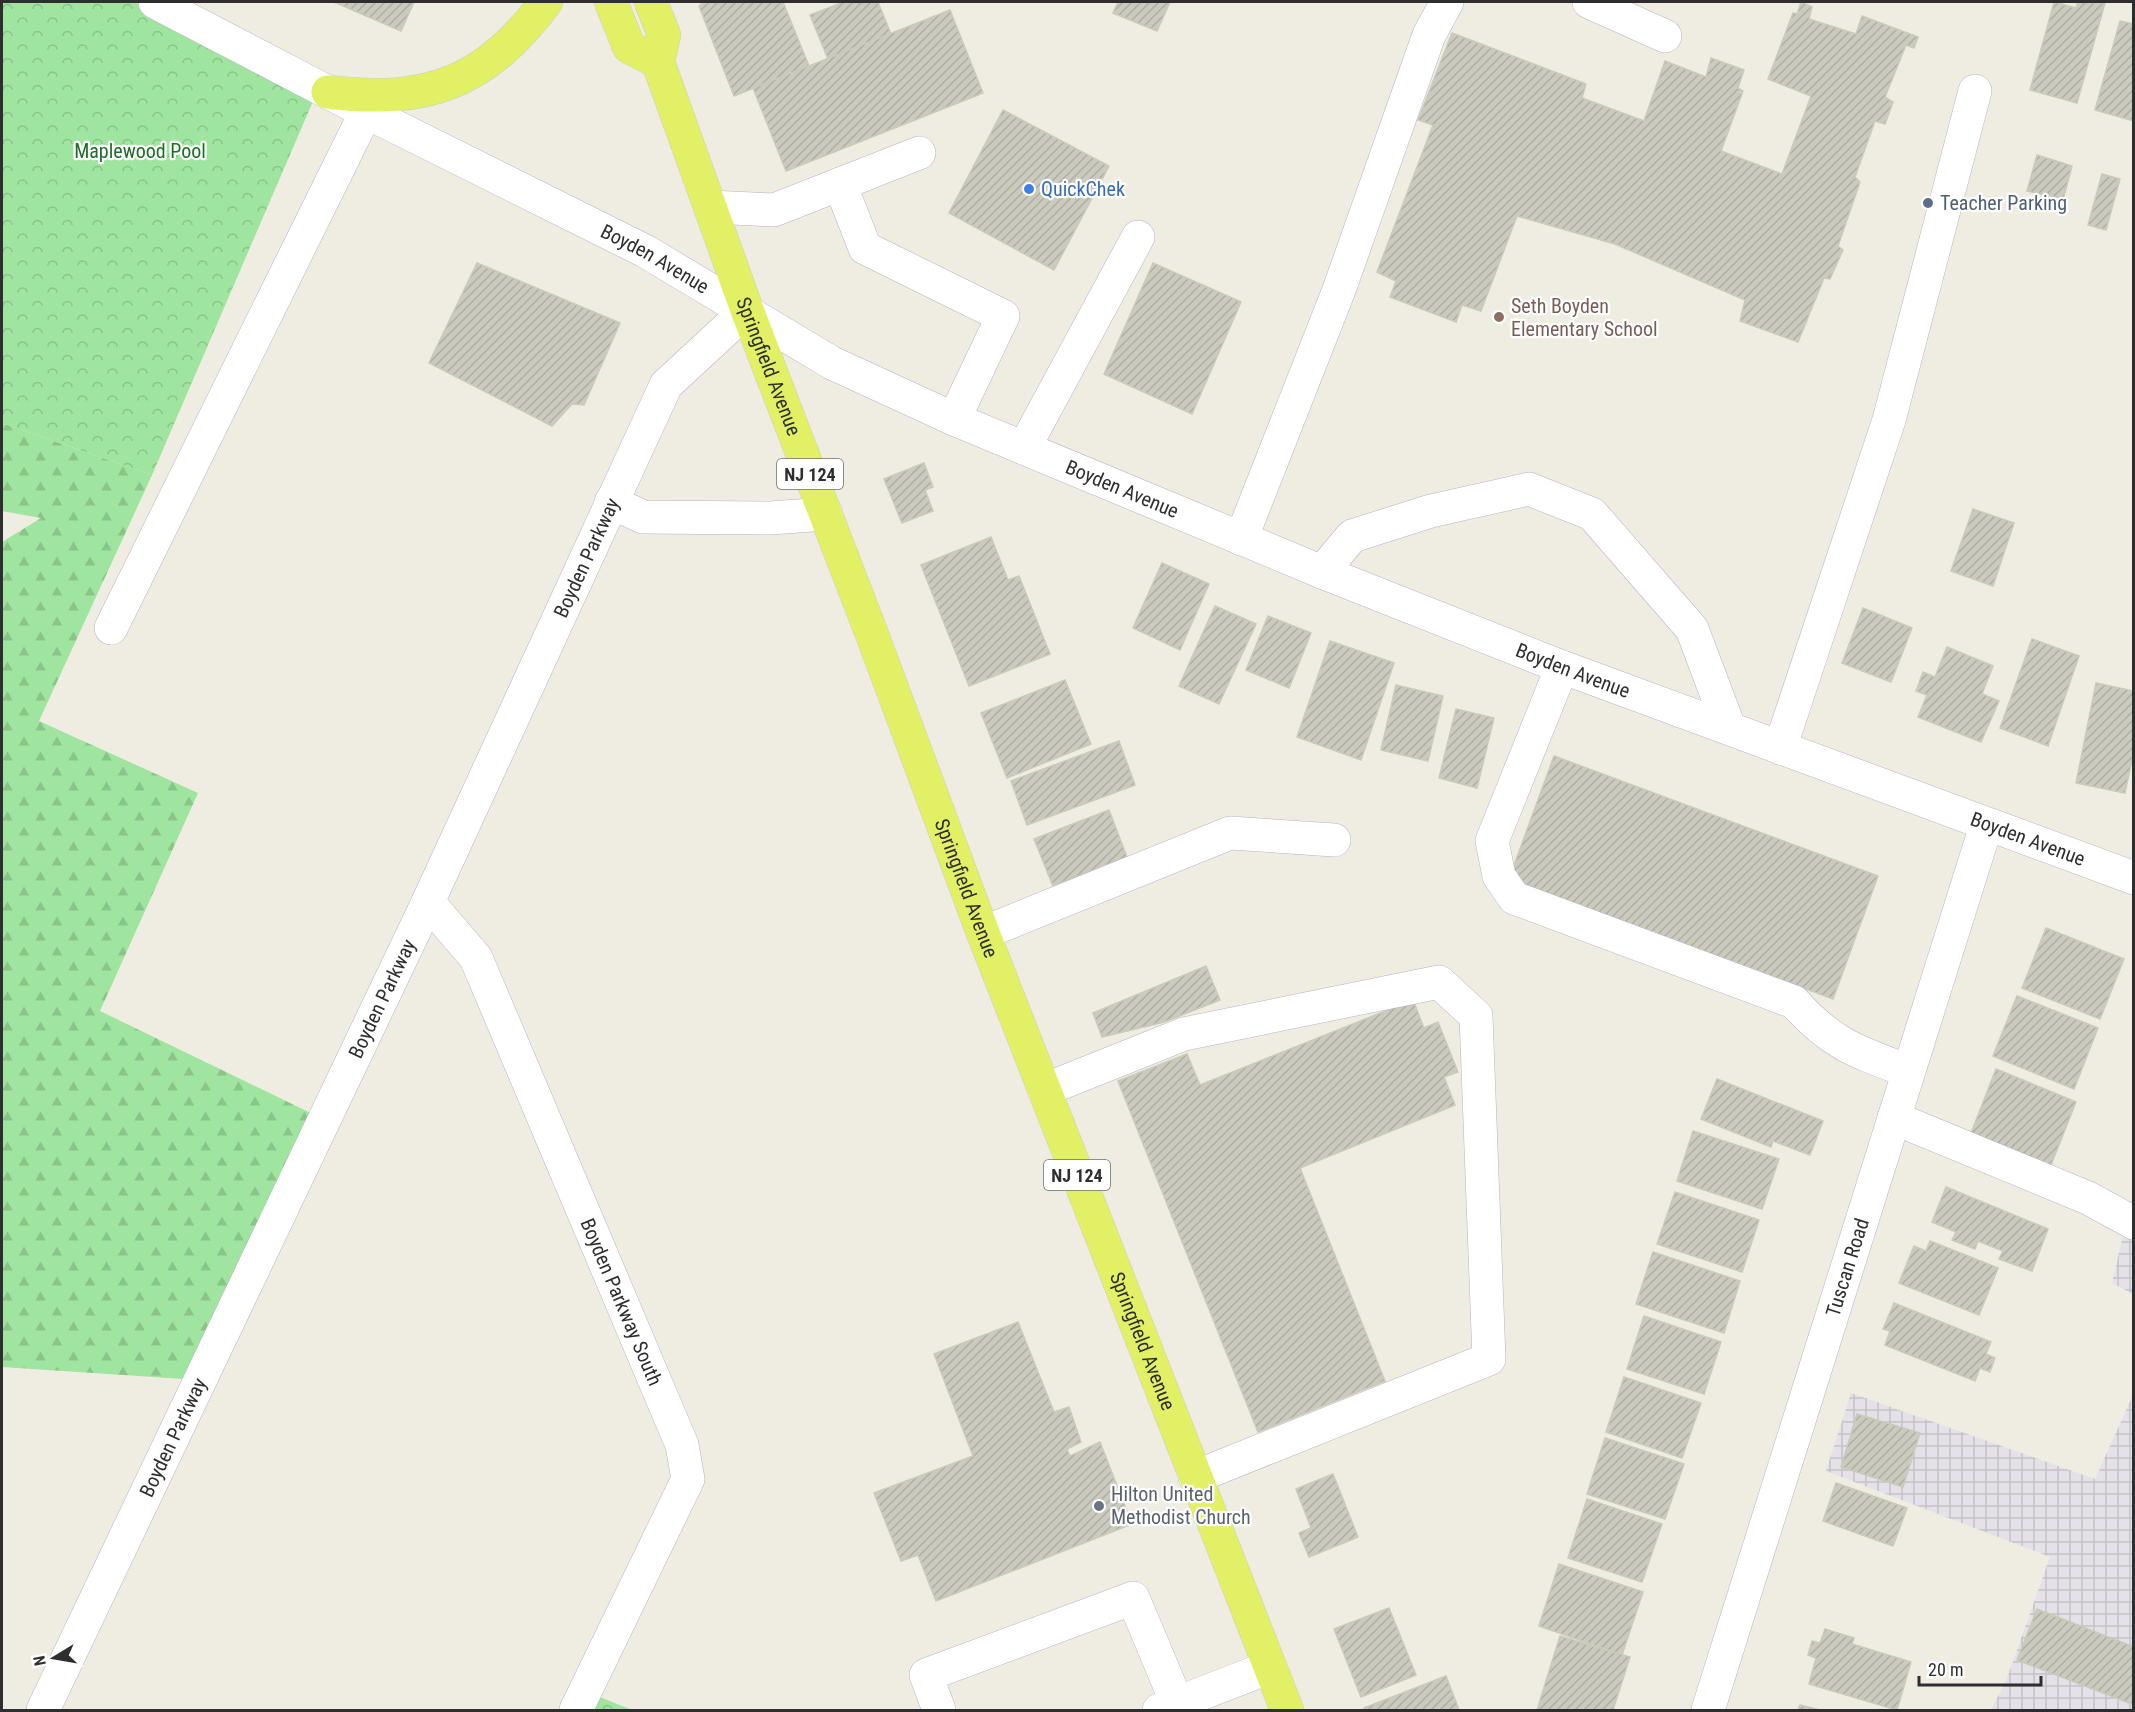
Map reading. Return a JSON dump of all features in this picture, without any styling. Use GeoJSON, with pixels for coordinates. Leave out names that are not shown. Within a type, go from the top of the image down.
{"type":"FeatureCollection","features":[{"type":"Feature","properties":{"kind":"main road"},"geometry":{"type":"LineString","coordinates":[[328,92],[383,97],[414,94],[454,81],[491,61],[523,33],[546,2]]}},
{"type":"Feature","properties":{"kind":"main road"},"geometry":{"type":"LineString","coordinates":[[611,2],[629,47],[657,62],[664,35],[651,2]]}},
{"type":"Feature","properties":{"kind":"main road","name":"Springfield Avenue"},"geometry":{"type":"LineString","coordinates":[[657,62],[747,310],[983,933],[1287,1710]]}},
{"type":"Feature","properties":{"kind":"street","name":"Boyden Avenue"},"geometry":{"type":"LineString","coordinates":[[155,2],[366,112],[645,251],[832,363],[954,419],[1241,539],[1562,667],[1729,727],[1986,826],[2133,878]]}},
{"type":"Feature","properties":{"kind":"street"},"geometry":{"type":"LineString","coordinates":[[1241,539],[1339,290],[1429,35],[1447,2]]}},
{"type":"Feature","properties":{"kind":"street"},"geometry":{"type":"LineString","coordinates":[[1589,2],[1665,36]]}},
{"type":"Feature","properties":{"kind":"street"},"geometry":{"type":"LineString","coordinates":[[1779,748],[1889,420],[1975,91]]}},
{"type":"Feature","properties":{"kind":"street"},"geometry":{"type":"LineString","coordinates":[[111,628],[366,112]]}},
{"type":"Feature","properties":{"kind":"street"},"geometry":{"type":"LineString","coordinates":[[710,207],[774,210],[919,153]]}},
{"type":"Feature","properties":{"kind":"street"},"geometry":{"type":"LineString","coordinates":[[840,184],[865,248],[1003,316],[954,419]]}},
{"type":"Feature","properties":{"kind":"street"},"geometry":{"type":"LineString","coordinates":[[1024,448],[1138,237]]}},
{"type":"Feature","properties":{"kind":"street","name":"Boyden Parkway"},"geometry":{"type":"LineString","coordinates":[[43,1710],[428,902],[666,385],[747,310]]}},
{"type":"Feature","properties":{"kind":"street"},"geometry":{"type":"LineString","coordinates":[[1322,572],[1352,536],[1431,511],[1529,489],[1592,514],[1692,629],[1729,727]]}},
{"type":"Feature","properties":{"kind":"street"},"geometry":{"type":"LineString","coordinates":[[612,502],[643,517],[771,518],[826,514]]}},
{"type":"Feature","properties":{"kind":"street"},"geometry":{"type":"LineString","coordinates":[[1562,667],[1492,841],[1499,876],[1514,898],[1794,1002],[1815,1025],[1844,1047],[1908,1071]]}},
{"type":"Feature","properties":{"kind":"street","name":"Tuscan Road"},"geometry":{"type":"LineString","coordinates":[[1708,1710],[1986,826]]}},
{"type":"Feature","properties":{"kind":"street"},"geometry":{"type":"LineString","coordinates":[[983,933],[1230,833],[1334,840]]}},
{"type":"Feature","properties":{"kind":"street","name":"Boyden Parkway South"},"geometry":{"type":"LineString","coordinates":[[428,902],[476,958],[682,1444],[688,1479],[576,1710]]}},
{"type":"Feature","properties":{"kind":"street"},"geometry":{"type":"LineString","coordinates":[[1044,1090],[1184,1034],[1439,982],[1476,1016],[1489,1359],[1195,1477]]}},
{"type":"Feature","properties":{"kind":"street"},"geometry":{"type":"LineString","coordinates":[[1893,1118],[2088,1198],[2133,1223]]}},
{"type":"Feature","properties":{"kind":"street"},"geometry":{"type":"LineString","coordinates":[[939,1710],[926,1676],[1133,1598],[1168,1707],[1269,1668]]}},
{"type":"Feature","properties":{"kind":"shaded area"},"geometry":{"type":"Polygon","coordinates":[[[2134,1193],[2133,1294],[2112,1283],[2134,1193]]]}},
{"type":"Feature","properties":{"kind":"shaded area"},"geometry":{"type":"Polygon","coordinates":[[[1851,1393],[2095,1479],[2133,1395],[2133,1710],[1991,1710],[2006,1681],[2050,1557],[1826,1471],[1851,1393]]]}},
{"type":"Feature","properties":{"kind":"green space","name":"Maplewood Pool"},"geometry":{"type":"Polygon","coordinates":[[[2,2],[153,2],[320,85],[152,475],[2,423],[2,2]]]}},
{"type":"Feature","properties":{"kind":"green space"},"geometry":{"type":"Polygon","coordinates":[[[2,423],[152,475],[39,721],[198,793],[100,1011],[321,1118],[199,1380],[2,1367],[2,542],[41,518],[2,511],[2,423]]]}},
{"type":"Feature","properties":{"kind":"green space"},"geometry":{"type":"Polygon","coordinates":[[[580,1689],[632,1710],[570,1710],[580,1689]]]}},
{"type":"Feature","properties":{"kind":"building"},"geometry":{"type":"Polygon","coordinates":[[[334,2],[414,2],[401,31],[334,2]]]}},
{"type":"Feature","properties":{"kind":"building"},"geometry":{"type":"Polygon","coordinates":[[[704,2],[783,2],[809,66],[734,96],[699,6],[704,2]]]}},
{"type":"Feature","properties":{"kind":"building"},"geometry":{"type":"Polygon","coordinates":[[[844,2],[878,2],[891,34],[828,59],[810,15],[844,2]]]}},
{"type":"Feature","properties":{"kind":"building"},"geometry":{"type":"Polygon","coordinates":[[[1118,2],[1170,2],[1157,31],[1113,13],[1118,2]]]}},
{"type":"Feature","properties":{"kind":"building","name":"Seth Boyden Elementary School"},"geometry":{"type":"Polygon","coordinates":[[[1801,2],[1812,7],[1809,19],[1856,34],[1862,16],[1918,37],[1914,48],[1906,45],[1885,97],[1893,102],[1885,124],[1875,121],[1855,177],[1860,182],[1838,246],[1843,250],[1830,279],[1824,278],[1798,342],[1740,321],[1745,300],[1615,244],[1517,216],[1481,311],[1462,305],[1456,322],[1390,297],[1396,281],[1377,272],[1433,125],[1418,120],[1452,33],[1586,84],[1582,98],[1644,121],[1665,61],[1706,77],[1711,58],[1744,70],[1738,88],[1743,91],[1721,151],[1782,174],[1811,96],[1768,79],[1793,13],[1797,14],[1801,2]]]}},
{"type":"Feature","properties":{"kind":"building"},"geometry":{"type":"Polygon","coordinates":[[[2054,2],[2076,8],[2078,2],[2105,3],[2077,103],[2030,90],[2054,2]]]}},
{"type":"Feature","properties":{"kind":"building"},"geometry":{"type":"Polygon","coordinates":[[[950,10],[983,93],[786,171],[753,88],[950,10]]]}},
{"type":"Feature","properties":{"kind":"building"},"geometry":{"type":"Polygon","coordinates":[[[2120,21],[2134,24],[2134,121],[2095,110],[2120,21]]]}},
{"type":"Feature","properties":{"kind":"building","name":"QuickChek"},"geometry":{"type":"Polygon","coordinates":[[[1003,110],[1109,166],[1054,270],[949,213],[1003,110]]]}},
{"type":"Feature","properties":{"kind":"building"},"geometry":{"type":"Polygon","coordinates":[[[2037,155],[2072,166],[2063,200],[2027,191],[2037,155]]]}},
{"type":"Feature","properties":{"kind":"building"},"geometry":{"type":"Polygon","coordinates":[[[2102,174],[2120,179],[2106,230],[2088,225],[2102,174]]]}},
{"type":"Feature","properties":{"kind":"building"},"geometry":{"type":"Polygon","coordinates":[[[477,263],[620,323],[584,405],[572,404],[552,426],[429,363],[477,263]]]}},
{"type":"Feature","properties":{"kind":"building"},"geometry":{"type":"Polygon","coordinates":[[[1153,263],[1241,302],[1192,414],[1104,374],[1153,263]]]}},
{"type":"Feature","properties":{"kind":"building"},"geometry":{"type":"Polygon","coordinates":[[[924,463],[933,487],[925,490],[933,511],[902,523],[884,479],[924,463]]]}},
{"type":"Feature","properties":{"kind":"building"},"geometry":{"type":"Polygon","coordinates":[[[1973,509],[2014,523],[1993,586],[1951,571],[1973,509]]]}},
{"type":"Feature","properties":{"kind":"building"},"geometry":{"type":"Polygon","coordinates":[[[991,537],[1008,580],[1019,576],[1050,654],[969,686],[921,565],[991,537]]]}},
{"type":"Feature","properties":{"kind":"building"},"geometry":{"type":"Polygon","coordinates":[[[1162,563],[1209,584],[1180,650],[1133,628],[1162,563]]]}},
{"type":"Feature","properties":{"kind":"building"},"geometry":{"type":"Polygon","coordinates":[[[1215,606],[1256,624],[1219,704],[1179,686],[1215,606]]]}},
{"type":"Feature","properties":{"kind":"building"},"geometry":{"type":"Polygon","coordinates":[[[1863,608],[1912,628],[1891,682],[1842,663],[1863,608]]]}},
{"type":"Feature","properties":{"kind":"building"},"geometry":{"type":"Polygon","coordinates":[[[1268,616],[1311,633],[1289,688],[1246,670],[1268,616]]]}},
{"type":"Feature","properties":{"kind":"building"},"geometry":{"type":"Polygon","coordinates":[[[2032,639],[2079,656],[2048,746],[2000,728],[2032,639]]]}},
{"type":"Feature","properties":{"kind":"building"},"geometry":{"type":"Polygon","coordinates":[[[1330,641],[1394,663],[1361,760],[1297,737],[1330,641]]]}},
{"type":"Feature","properties":{"kind":"building"},"geometry":{"type":"Polygon","coordinates":[[[1947,647],[1993,666],[1982,694],[1999,701],[1981,742],[1918,717],[1927,695],[1916,691],[1923,672],[1935,677],[1947,647]]]}},
{"type":"Feature","properties":{"kind":"building"},"geometry":{"type":"Polygon","coordinates":[[[1065,680],[1091,744],[1007,778],[981,713],[1065,680]]]}},
{"type":"Feature","properties":{"kind":"building"},"geometry":{"type":"Polygon","coordinates":[[[2096,683],[2134,691],[2134,750],[2125,793],[2076,783],[2096,683]]]}},
{"type":"Feature","properties":{"kind":"building"},"geometry":{"type":"Polygon","coordinates":[[[1396,685],[1443,696],[1428,761],[1381,750],[1396,685]]]}},
{"type":"Feature","properties":{"kind":"building"},"geometry":{"type":"Polygon","coordinates":[[[1456,709],[1494,718],[1477,788],[1439,778],[1456,709]]]}},
{"type":"Feature","properties":{"kind":"building"},"geometry":{"type":"Polygon","coordinates":[[[1119,741],[1135,785],[1027,825],[1011,781],[1119,741]]]}},
{"type":"Feature","properties":{"kind":"building"},"geometry":{"type":"Polygon","coordinates":[[[1554,756],[1878,876],[1833,999],[1509,879],[1554,756]]]}},
{"type":"Feature","properties":{"kind":"building"},"geometry":{"type":"Polygon","coordinates":[[[1109,810],[1127,857],[1053,886],[1034,839],[1109,810]]]}},
{"type":"Feature","properties":{"kind":"building"},"geometry":{"type":"Polygon","coordinates":[[[2046,928],[2124,959],[2100,1019],[2022,988],[2046,928]]]}},
{"type":"Feature","properties":{"kind":"building"},"geometry":{"type":"Polygon","coordinates":[[[1206,966],[1220,1000],[1164,1022],[1102,1037],[1093,1013],[1206,966]]]}},
{"type":"Feature","properties":{"kind":"building"},"geometry":{"type":"Polygon","coordinates":[[[2017,996],[2098,1028],[2074,1089],[1993,1056],[2017,996]]]}},
{"type":"Feature","properties":{"kind":"building"},"geometry":{"type":"Polygon","coordinates":[[[1413,1000],[1424,1028],[1438,1022],[1458,1072],[1444,1077],[1455,1105],[1300,1168],[1385,1381],[1258,1432],[1118,1081],[1187,1054],[1200,1085],[1413,1000]]]}},
{"type":"Feature","properties":{"kind":"building"},"geometry":{"type":"Polygon","coordinates":[[[1996,1069],[2076,1102],[2051,1165],[1971,1133],[1996,1069]]]}},
{"type":"Feature","properties":{"kind":"building"},"geometry":{"type":"Polygon","coordinates":[[[1717,1079],[1823,1121],[1810,1155],[1773,1141],[1771,1147],[1701,1119],[1717,1079]]]}},
{"type":"Feature","properties":{"kind":"building"},"geometry":{"type":"Polygon","coordinates":[[[1693,1131],[1779,1159],[1762,1209],[1677,1181],[1693,1131]]]}},
{"type":"Feature","properties":{"kind":"building"},"geometry":{"type":"Polygon","coordinates":[[[1946,1187],[2048,1229],[2032,1271],[1999,1259],[2003,1251],[1978,1241],[1975,1249],[1952,1240],[1956,1232],[1932,1222],[1946,1187]]]}},
{"type":"Feature","properties":{"kind":"building"},"geometry":{"type":"Polygon","coordinates":[[[1675,1192],[1759,1220],[1742,1272],[1657,1244],[1675,1192]]]}},
{"type":"Feature","properties":{"kind":"building"},"geometry":{"type":"Polygon","coordinates":[[[1930,1241],[1998,1268],[1979,1315],[1899,1283],[1914,1246],[1926,1251],[1930,1241]]]}},
{"type":"Feature","properties":{"kind":"building"},"geometry":{"type":"Polygon","coordinates":[[[1653,1252],[1740,1281],[1724,1333],[1636,1304],[1653,1252]]]}},
{"type":"Feature","properties":{"kind":"building"},"geometry":{"type":"Polygon","coordinates":[[[1894,1303],[1991,1342],[1986,1354],[1995,1358],[1990,1372],[1980,1368],[1975,1381],[1885,1345],[1890,1331],[1883,1329],[1894,1303]]]}},
{"type":"Feature","properties":{"kind":"building"},"geometry":{"type":"Polygon","coordinates":[[[1644,1316],[1721,1342],[1704,1394],[1627,1369],[1644,1316]]]}},
{"type":"Feature","properties":{"kind":"building"},"geometry":{"type":"Polygon","coordinates":[[[1018,1322],[1054,1412],[1069,1407],[1081,1442],[1067,1449],[1070,1456],[1100,1442],[1132,1524],[936,1601],[918,1555],[901,1561],[874,1493],[973,1456],[934,1354],[1018,1322]]]}},
{"type":"Feature","properties":{"kind":"building"},"geometry":{"type":"Polygon","coordinates":[[[1624,1377],[1701,1403],[1682,1458],[1606,1432],[1624,1377]]]}},
{"type":"Feature","properties":{"kind":"building"},"geometry":{"type":"Polygon","coordinates":[[[1857,1414],[1920,1433],[1903,1487],[1841,1467],[1857,1414]]]}},
{"type":"Feature","properties":{"kind":"building"},"geometry":{"type":"Polygon","coordinates":[[[1605,1438],[1684,1464],[1665,1519],[1587,1494],[1605,1438]]]}},
{"type":"Feature","properties":{"kind":"building"},"geometry":{"type":"Polygon","coordinates":[[[1333,1474],[1358,1537],[1309,1557],[1299,1533],[1311,1528],[1296,1489],[1333,1474]]]}},
{"type":"Feature","properties":{"kind":"building"},"geometry":{"type":"Polygon","coordinates":[[[1836,1483],[1907,1508],[1893,1546],[1823,1521],[1836,1483]]]}},
{"type":"Feature","properties":{"kind":"building"},"geometry":{"type":"Polygon","coordinates":[[[1587,1499],[1662,1524],[1642,1582],[1568,1558],[1587,1499]]]}},
{"type":"Feature","properties":{"kind":"building"},"geometry":{"type":"Polygon","coordinates":[[[1559,1564],[1643,1592],[1622,1655],[1539,1626],[1559,1564]]]}},
{"type":"Feature","properties":{"kind":"building"},"geometry":{"type":"Polygon","coordinates":[[[1389,1608],[1416,1675],[1361,1697],[1334,1629],[1389,1608]]]}},
{"type":"Feature","properties":{"kind":"building"},"geometry":{"type":"Polygon","coordinates":[[[2037,1609],[2134,1647],[2134,1705],[2017,1660],[2037,1609]]]}},
{"type":"Feature","properties":{"kind":"building"},"geometry":{"type":"Polygon","coordinates":[[[1825,1629],[1854,1638],[1852,1644],[1911,1662],[1897,1710],[1809,1684],[1816,1658],[1808,1655],[1812,1641],[1820,1643],[1825,1629]]]}},
{"type":"Feature","properties":{"kind":"building"},"geometry":{"type":"Polygon","coordinates":[[[1560,1636],[1630,1657],[1613,1710],[1537,1710],[1560,1636]]]}},
{"type":"Feature","properties":{"kind":"building"},"geometry":{"type":"Polygon","coordinates":[[[1446,1676],[1459,1710],[1365,1710],[1364,1708],[1446,1676]]]}},
{"type":"Feature","properties":{"kind":"building"},"geometry":{"type":"Polygon","coordinates":[[[1800,1705],[1820,1710],[1798,1710],[1800,1705]]]}},
{"type":"Feature","properties":{"kind":"place","name":"QuickChek"},"geometry":{"type":"Point","coordinates":[1029,189]}},
{"type":"Feature","properties":{"kind":"place","name":"Teacher Parking"},"geometry":{"type":"Point","coordinates":[1928,203]}},
{"type":"Feature","properties":{"kind":"place","name":"Seth Boyden Elementary School"},"geometry":{"type":"Point","coordinates":[1499,317]}},
{"type":"Feature","properties":{"kind":"place","name":"Hilton United Methodist Church"},"geometry":{"type":"Point","coordinates":[1099,1506]}}]}
